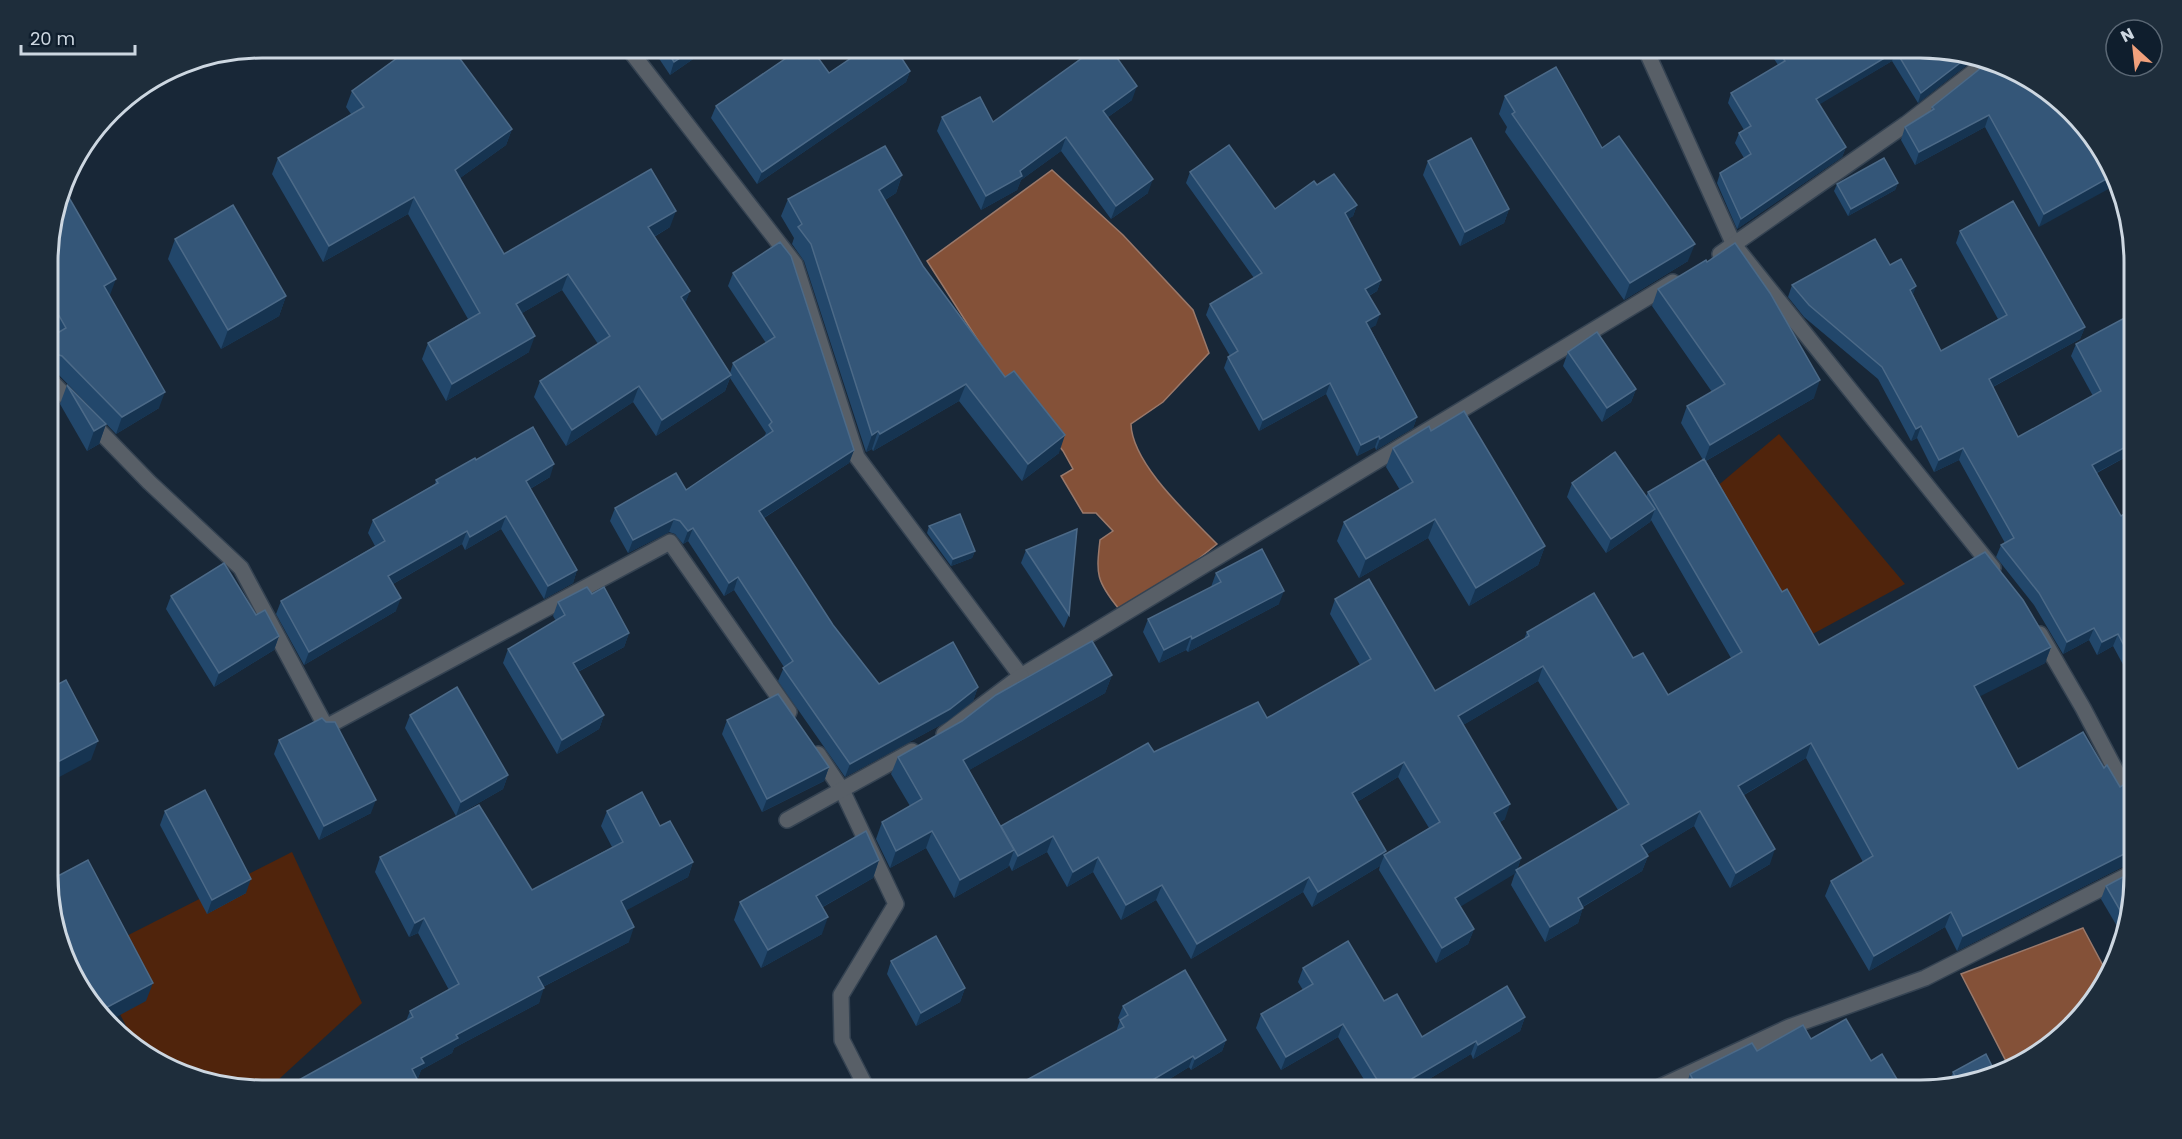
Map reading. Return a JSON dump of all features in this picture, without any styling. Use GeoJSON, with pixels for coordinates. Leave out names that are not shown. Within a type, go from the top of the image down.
{"type":"FeatureCollection","features":[{"type":"Feature","properties":{"kind":"street"},"geometry":{"type":"LineString","coordinates":[[636,58],[795,264],[857,457],[1021,676]]}},
{"type":"Feature","properties":{"kind":"street"},"geometry":{"type":"LineString","coordinates":[[1649,58],[1734,246],[2005,583]]}},
{"type":"Feature","properties":{"kind":"street"},"geometry":{"type":"LineString","coordinates":[[1704,264],[1734,246],[1906,124],[1979,67]]}},
{"type":"Feature","properties":{"kind":"street"},"geometry":{"type":"LineString","coordinates":[[787,820],[951,730],[1021,676],[1684,276]]}},
{"type":"Feature","properties":{"kind":"street"},"geometry":{"type":"LineString","coordinates":[[59,389],[149,483],[241,568],[326,727],[670,543],[797,723]]}},
{"type":"Feature","properties":{"kind":"street"},"geometry":{"type":"LineString","coordinates":[[2031,620],[2084,708],[2124,786]]}},
{"type":"Feature","properties":{"kind":"street"},"geometry":{"type":"LineString","coordinates":[[810,742],[842,790],[896,904],[841,995],[842,1040],[862,1080]]}},
{"type":"Feature","properties":{"kind":"street"},"geometry":{"type":"LineString","coordinates":[[1675,1080],[1789,1027],[1925,978],[2124,877]]}},
{"type":"Feature","properties":{"kind":"shaded area"},"geometry":{"type":"Polygon","coordinates":[[[1052,170],[1123,235],[1193,310],[1209,353],[1163,402],[1131,424],[1141,456],[1152,472],[1178,504],[1217,544],[1167,584],[1119,609],[1102,584],[1098,569],[1100,540],[1113,531],[1096,513],[1083,513],[1061,476],[1073,469],[1063,451],[988,356],[927,261],[1052,170]]]}},
{"type":"Feature","properties":{"kind":"shaded area"},"geometry":{"type":"Polygon","coordinates":[[[1779,434],[1905,584],[1809,636],[1715,488],[1779,434]]]}},
{"type":"Feature","properties":{"kind":"shaded area"},"geometry":{"type":"Polygon","coordinates":[[[292,852],[362,1003],[278,1080],[223,1077],[197,1070],[172,1059],[128,1029],[89,955],[292,852]]]}},
{"type":"Feature","properties":{"kind":"shaded area"},"geometry":{"type":"Polygon","coordinates":[[[2083,928],[2103,965],[2089,990],[2054,1030],[2033,1046],[2006,1061],[1961,974],[2083,928]]]}},
{"type":"Feature","properties":{"kind":"building"},"geometry":{"type":"Polygon","coordinates":[[[397,58],[459,58],[512,129],[455,170],[504,254],[651,169],[676,211],[648,227],[690,291],[681,297],[731,375],[662,420],[639,386],[572,430],[540,381],[610,336],[568,274],[516,304],[535,336],[452,384],[428,343],[480,313],[414,197],[329,246],[278,158],[364,107],[352,91],[397,58]]]}},
{"type":"Feature","properties":{"kind":"building"},"geometry":{"type":"Polygon","coordinates":[[[786,58],[818,58],[829,73],[851,58],[902,58],[910,71],[762,172],[716,106],[786,58]]]}},
{"type":"Feature","properties":{"kind":"building"},"geometry":{"type":"Polygon","coordinates":[[[1082,58],[1117,58],[1137,86],[1103,111],[1153,179],[1116,206],[1066,137],[1020,171],[1022,176],[986,196],[942,117],[980,97],[993,122],[1082,58]]]}},
{"type":"Feature","properties":{"kind":"building"},"geometry":{"type":"Polygon","coordinates":[[[1783,58],[1884,58],[1816,99],[1846,147],[1741,219],[1720,173],[1751,154],[1739,133],[1751,126],[1731,93],[1785,61],[1783,58]]]}},
{"type":"Feature","properties":{"kind":"building"},"geometry":{"type":"Polygon","coordinates":[[[1900,58],[1960,63],[1921,93],[1900,58]]]}},
{"type":"Feature","properties":{"kind":"building"},"geometry":{"type":"Polygon","coordinates":[[[1556,67],[1602,148],[1619,136],[1695,244],[1630,283],[1512,114],[1515,112],[1505,96],[1556,67]]]}},
{"type":"Feature","properties":{"kind":"building"},"geometry":{"type":"Polygon","coordinates":[[[1981,68],[1985,69],[2033,93],[2054,109],[2089,149],[2105,180],[2044,214],[1989,115],[1919,152],[1905,127],[1934,109],[1932,107],[1981,68]]]}},
{"type":"Feature","properties":{"kind":"building"},"geometry":{"type":"Polygon","coordinates":[[[1471,138],[1509,209],[1465,232],[1428,161],[1471,138]]]}},
{"type":"Feature","properties":{"kind":"building"},"geometry":{"type":"Polygon","coordinates":[[[1229,145],[1275,209],[1314,181],[1317,185],[1334,174],[1357,205],[1345,213],[1381,280],[1365,289],[1380,314],[1366,322],[1417,417],[1380,439],[1379,436],[1361,445],[1330,383],[1263,420],[1228,357],[1238,351],[1210,304],[1262,273],[1190,172],[1229,145]]]}},
{"type":"Feature","properties":{"kind":"building"},"geometry":{"type":"Polygon","coordinates":[[[885,146],[902,175],[879,190],[923,266],[1005,377],[1014,371],[1065,435],[1028,464],[966,384],[880,434],[878,431],[872,435],[811,244],[798,227],[802,224],[788,199],[885,146]]]}},
{"type":"Feature","properties":{"kind":"building"},"geometry":{"type":"Polygon","coordinates":[[[1884,158],[1898,183],[1851,209],[1837,184],[1884,158]]]}},
{"type":"Feature","properties":{"kind":"building"},"geometry":{"type":"Polygon","coordinates":[[[69,198],[116,279],[104,286],[165,392],[122,417],[59,355],[59,332],[66,328],[59,315],[59,250],[65,210],[69,198]]]}},
{"type":"Feature","properties":{"kind":"building"},"geometry":{"type":"Polygon","coordinates":[[[2013,201],[2085,327],[1989,379],[2018,437],[2101,391],[2076,344],[2124,318],[2124,448],[2092,465],[2121,516],[2124,514],[2124,646],[2118,634],[2102,642],[2094,628],[2067,642],[2039,593],[2001,545],[2014,538],[1963,448],[1939,460],[1921,426],[1916,429],[1882,367],[1809,305],[1792,285],[1875,239],[1890,265],[1901,259],[1916,286],[1910,290],[1941,351],[2007,315],[1960,231],[2013,201]]]}},
{"type":"Feature","properties":{"kind":"building"},"geometry":{"type":"Polygon","coordinates":[[[233,205],[286,296],[228,330],[175,239],[233,205]]]}},
{"type":"Feature","properties":{"kind":"building"},"geometry":{"type":"Polygon","coordinates":[[[780,242],[791,256],[854,450],[759,511],[833,625],[879,684],[953,642],[978,687],[950,709],[850,764],[783,668],[793,661],[738,577],[729,583],[693,528],[688,531],[680,521],[674,519],[633,540],[615,508],[676,473],[686,490],[773,431],[769,425],[772,422],[733,363],[775,337],[733,273],[780,242]]]}},
{"type":"Feature","properties":{"kind":"building"},"geometry":{"type":"Polygon","coordinates":[[[1735,243],[1770,293],[1820,380],[1710,445],[1687,406],[1725,384],[1658,289],[1706,260],[1707,262],[1735,243]]]}},
{"type":"Feature","properties":{"kind":"building"},"geometry":{"type":"Polygon","coordinates":[[[1597,332],[1636,389],[1607,408],[1568,352],[1597,332]]]}},
{"type":"Feature","properties":{"kind":"building"},"geometry":{"type":"Polygon","coordinates":[[[67,385],[106,424],[94,431],[67,385]]]}},
{"type":"Feature","properties":{"kind":"building"},"geometry":{"type":"Polygon","coordinates":[[[1464,411],[1545,546],[1476,588],[1435,519],[1366,559],[1344,522],[1413,482],[1393,448],[1429,426],[1431,431],[1464,411]]]}},
{"type":"Feature","properties":{"kind":"building"},"geometry":{"type":"Polygon","coordinates":[[[533,427],[554,464],[526,481],[577,570],[548,586],[506,516],[470,537],[467,531],[388,576],[401,598],[309,652],[281,601],[385,541],[373,520],[438,483],[436,480],[533,427]]]}},
{"type":"Feature","properties":{"kind":"building"},"geometry":{"type":"Polygon","coordinates":[[[1615,452],[1655,509],[1611,539],[1572,483],[1615,452]]]}},
{"type":"Feature","properties":{"kind":"building"},"geometry":{"type":"Polygon","coordinates":[[[1704,459],[1782,592],[1787,589],[1819,645],[1985,552],[2023,600],[2051,647],[1974,686],[2018,769],[2083,732],[2104,768],[2107,765],[2120,787],[2124,785],[2124,854],[1963,936],[1951,912],[1874,956],[1831,881],[1873,856],[1811,743],[1738,786],[1775,849],[1736,873],[1700,811],[1641,845],[1648,856],[1578,898],[1583,908],[1550,927],[1516,870],[1629,804],[1543,666],[1458,716],[1510,804],[1494,813],[1521,858],[1455,898],[1474,929],[1442,948],[1384,855],[1440,822],[1404,762],[1352,793],[1386,851],[1318,892],[1309,877],[1197,944],[1162,885],[1126,905],[1098,857],[1073,872],[1053,836],[1018,856],[1001,826],[1148,743],[1154,752],[1258,702],[1267,718],[1371,659],[1335,599],[1369,579],[1435,691],[1529,636],[1527,632],[1594,593],[1633,658],[1643,653],[1668,695],[1742,652],[1648,492],[1704,459]]]}},
{"type":"Feature","properties":{"kind":"building"},"geometry":{"type":"Polygon","coordinates":[[[960,514],[975,551],[953,559],[929,526],[960,514]]]}},
{"type":"Feature","properties":{"kind":"building"},"geometry":{"type":"Polygon","coordinates":[[[1077,529],[1069,615],[1026,550],[1077,529]]]}},
{"type":"Feature","properties":{"kind":"building"},"geometry":{"type":"Polygon","coordinates":[[[1262,549],[1284,591],[1192,639],[1191,636],[1164,650],[1148,619],[1221,582],[1216,573],[1262,549]]]}},
{"type":"Feature","properties":{"kind":"building"},"geometry":{"type":"Polygon","coordinates":[[[224,563],[256,615],[265,610],[279,636],[219,673],[171,596],[224,563]]]}},
{"type":"Feature","properties":{"kind":"building"},"geometry":{"type":"Polygon","coordinates":[[[587,587],[592,594],[604,587],[629,633],[573,663],[604,715],[562,740],[508,649],[565,615],[558,602],[587,587]]]}},
{"type":"Feature","properties":{"kind":"building"},"geometry":{"type":"Polygon","coordinates":[[[1092,641],[1112,675],[963,760],[1014,850],[960,880],[932,831],[896,851],[882,822],[922,799],[898,757],[962,721],[996,695],[1092,641]]]}},
{"type":"Feature","properties":{"kind":"building"},"geometry":{"type":"Polygon","coordinates":[[[66,680],[98,741],[58,762],[58,684],[66,680]]]}},
{"type":"Feature","properties":{"kind":"building"},"geometry":{"type":"Polygon","coordinates":[[[457,687],[508,775],[461,802],[410,715],[457,687]]]}},
{"type":"Feature","properties":{"kind":"building"},"geometry":{"type":"Polygon","coordinates":[[[778,694],[829,767],[767,799],[727,720],[778,694]]]}},
{"type":"Feature","properties":{"kind":"building"},"geometry":{"type":"Polygon","coordinates":[[[322,718],[326,722],[335,722],[376,800],[324,826],[279,740],[322,718]]]}},
{"type":"Feature","properties":{"kind":"building"},"geometry":{"type":"Polygon","coordinates":[[[205,790],[251,879],[212,900],[165,811],[205,790]]]}},
{"type":"Feature","properties":{"kind":"building"},"geometry":{"type":"Polygon","coordinates":[[[642,792],[660,826],[670,821],[693,862],[621,901],[634,927],[538,977],[544,988],[456,1035],[458,1038],[421,1058],[424,1063],[412,1069],[418,1080],[299,1080],[413,1017],[410,1011],[459,984],[424,918],[415,923],[380,857],[479,805],[532,890],[623,842],[607,811],[642,792]]]}},
{"type":"Feature","properties":{"kind":"building"},"geometry":{"type":"Polygon","coordinates":[[[866,831],[879,860],[816,896],[828,917],[768,950],[740,902],[866,831]]]}},
{"type":"Feature","properties":{"kind":"building"},"geometry":{"type":"Polygon","coordinates":[[[88,860],[153,983],[107,1008],[86,978],[74,954],[65,929],[58,876],[88,860]]]}},
{"type":"Feature","properties":{"kind":"building"},"geometry":{"type":"Polygon","coordinates":[[[2124,876],[2120,911],[2106,886],[2124,876]]]}},
{"type":"Feature","properties":{"kind":"building"},"geometry":{"type":"Polygon","coordinates":[[[936,936],[965,988],[921,1013],[891,961],[936,936]]]}},
{"type":"Feature","properties":{"kind":"building"},"geometry":{"type":"Polygon","coordinates":[[[1348,941],[1384,1001],[1397,994],[1422,1037],[1507,986],[1525,1017],[1478,1045],[1476,1041],[1410,1080],[1377,1080],[1343,1024],[1286,1057],[1261,1014],[1313,984],[1303,968],[1348,941]]]}},
{"type":"Feature","properties":{"kind":"building"},"geometry":{"type":"Polygon","coordinates":[[[1185,970],[1226,1040],[1195,1059],[1193,1056],[1152,1080],[1027,1080],[1124,1027],[1120,1020],[1128,1015],[1123,1006],[1185,970]]]}},
{"type":"Feature","properties":{"kind":"building"},"geometry":{"type":"Polygon","coordinates":[[[1846,1019],[1871,1061],[1882,1054],[1897,1080],[1693,1080],[1690,1074],[1752,1043],[1757,1051],[1803,1025],[1811,1039],[1846,1019]]]}},
{"type":"Feature","properties":{"kind":"building"},"geometry":{"type":"Polygon","coordinates":[[[1986,1054],[1992,1067],[1959,1077],[1956,1077],[1953,1072],[1986,1054]]]}}]}
